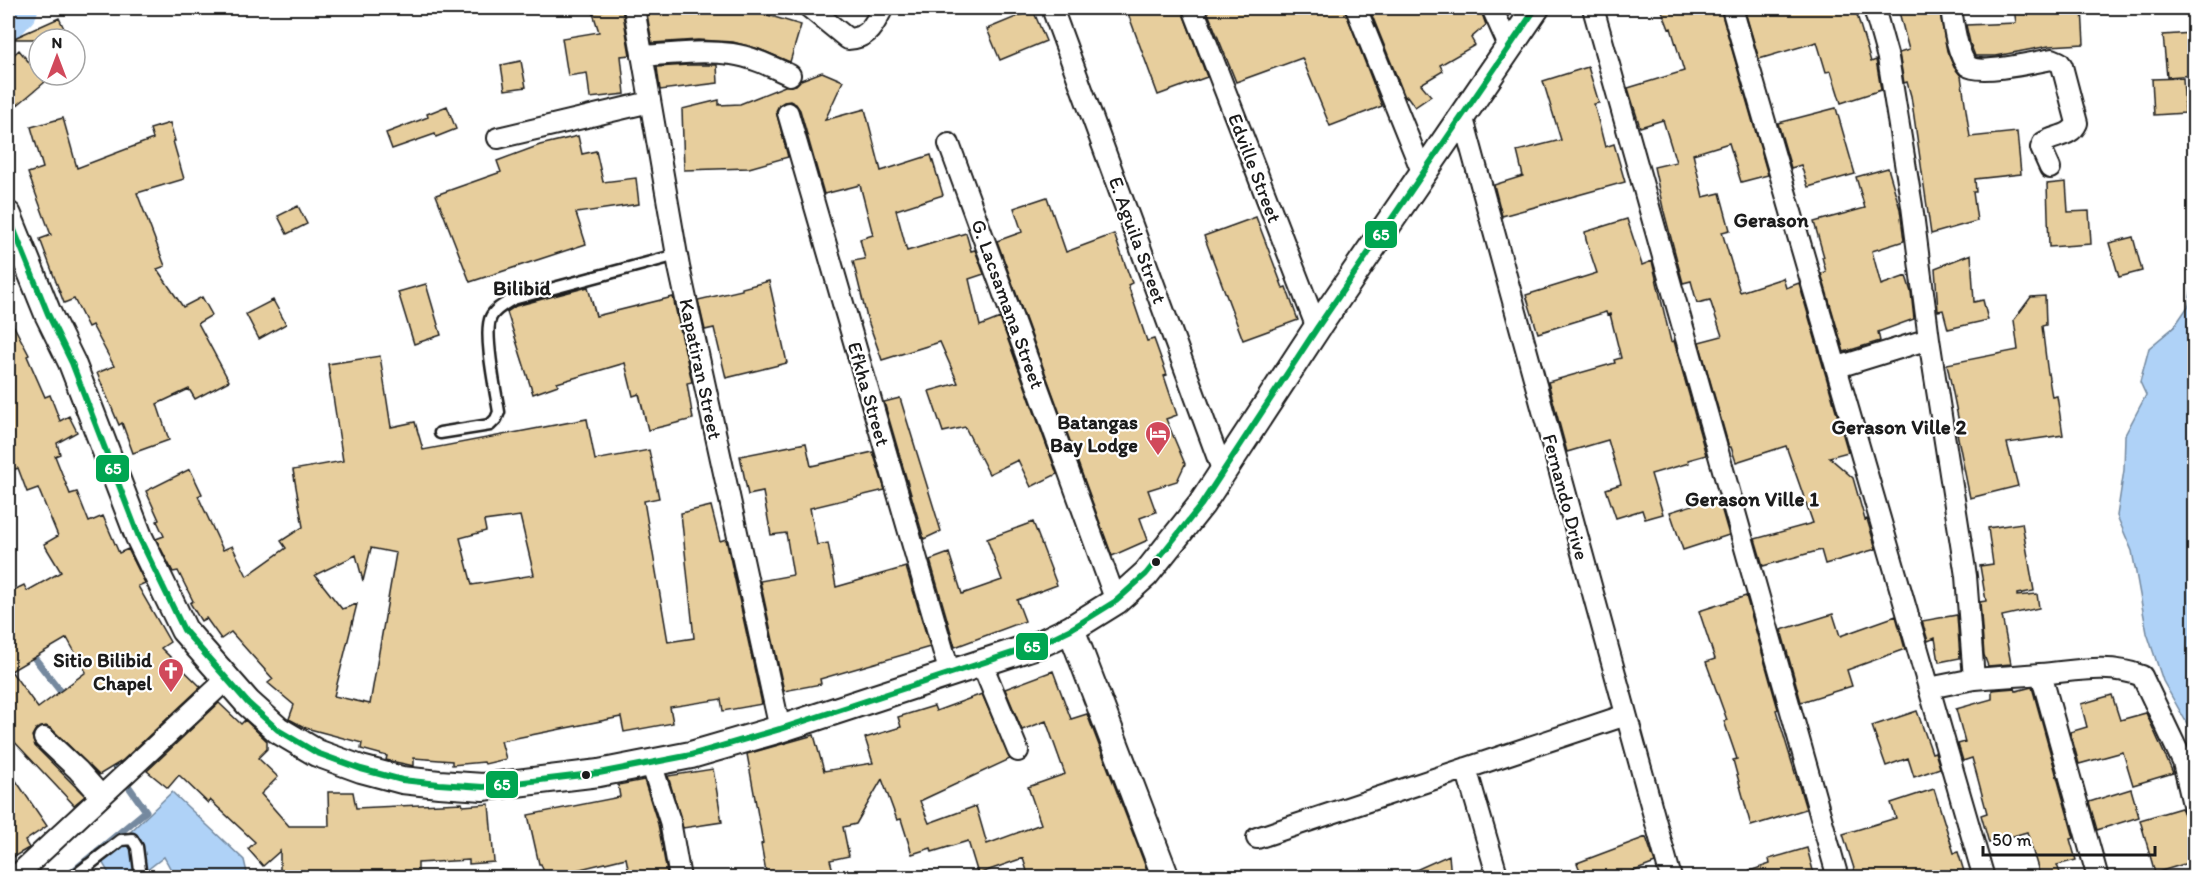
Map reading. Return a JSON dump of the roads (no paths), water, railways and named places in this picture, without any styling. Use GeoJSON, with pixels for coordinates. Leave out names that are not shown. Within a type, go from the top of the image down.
{"type":"FeatureCollection","features":[{"type":"Feature","properties":{"kind":"street","name":"Kapatiran Street"},"geometry":{"type":"LineString","coordinates":[[634,8],[677,255],[780,729]]}},
{"type":"Feature","properties":{"kind":"street"},"geometry":{"type":"LineString","coordinates":[[810,8],[848,39],[867,34],[883,8]]}},
{"type":"Feature","properties":{"kind":"street","name":"E. Aguila Street"},"geometry":{"type":"LineString","coordinates":[[1052,8],[1223,472]]}},
{"type":"Feature","properties":{"kind":"street","name":"Edville Street"},"geometry":{"type":"LineString","coordinates":[[1193,8],[1317,328]]}},
{"type":"Feature","properties":{"kind":"street"},"geometry":{"type":"LineString","coordinates":[[1356,8],[1423,174]]}},
{"type":"Feature","properties":{"kind":"street"},"geometry":{"type":"LineString","coordinates":[[1492,8],[1509,46]]}},
{"type":"Feature","properties":{"kind":"street"},"geometry":{"type":"LineString","coordinates":[[8,215],[48,314],[72,363],[139,537],[184,630],[248,703],[278,730],[317,753],[361,769],[402,780],[483,787],[599,773],[691,755],[982,664],[1040,644],[1071,629],[1116,601],[1146,574],[1201,505],[1317,328],[1536,8]]}},
{"type":"Feature","properties":{"kind":"street"},"geometry":{"type":"LineString","coordinates":[[1593,8],[1838,878]]}},
{"type":"Feature","properties":{"kind":"street"},"geometry":{"type":"LineString","coordinates":[[1732,8],[1838,367],[1984,878]]}},
{"type":"Feature","properties":{"kind":"street"},"geometry":{"type":"LineString","coordinates":[[1874,8],[1888,58],[1912,206],[1929,339],[1966,576],[1974,679]]}},
{"type":"Feature","properties":{"kind":"street"},"geometry":{"type":"LineString","coordinates":[[1951,8],[1960,51],[1966,64],[1972,68],[1984,69],[2052,59],[2062,66],[2077,123],[2075,129],[2069,133],[2043,143],[2041,148],[2050,168]]}},
{"type":"Feature","properties":{"kind":"street"},"geometry":{"type":"LineString","coordinates":[[642,56],[704,52],[734,54],[762,62],[790,75]]}},
{"type":"Feature","properties":{"kind":"street"},"geometry":{"type":"LineString","coordinates":[[498,138],[650,102]]}},
{"type":"Feature","properties":{"kind":"street","name":"Efkha Street"},"geometry":{"type":"LineString","coordinates":[[788,113],[950,674]]}},
{"type":"Feature","properties":{"kind":"street","name":"Fernando Drive"},"geometry":{"type":"LineString","coordinates":[[1462,115],[1671,878]]}},
{"type":"Feature","properties":{"kind":"street","name":"G. Lacsamana Street"},"geometry":{"type":"LineString","coordinates":[[949,144],[1116,601]]}},
{"type":"Feature","properties":{"kind":"street"},"geometry":{"type":"LineString","coordinates":[[1838,367],[1929,339]]}},
{"type":"Feature","properties":{"kind":"street"},"geometry":{"type":"LineString","coordinates":[[1071,629],[1166,878]]}},
{"type":"Feature","properties":{"kind":"street"},"geometry":{"type":"LineString","coordinates":[[982,664],[1018,751]]}},
{"type":"Feature","properties":{"kind":"street"},"geometry":{"type":"LineString","coordinates":[[1929,688],[1974,679],[2104,667],[2126,669],[2142,676],[2183,762],[2194,809]]}},
{"type":"Feature","properties":{"kind":"street"},"geometry":{"type":"LineString","coordinates":[[2041,674],[2098,878]]}},
{"type":"Feature","properties":{"kind":"street"},"geometry":{"type":"LineString","coordinates":[[14,878],[227,679]]}},
{"type":"Feature","properties":{"kind":"street"},"geometry":{"type":"LineString","coordinates":[[1257,838],[1626,715]]}},
{"type":"Feature","properties":{"kind":"street"},"geometry":{"type":"LineString","coordinates":[[44,738],[78,770],[101,796]]}},
{"type":"Feature","properties":{"kind":"street"},"geometry":{"type":"LineString","coordinates":[[651,763],[670,821],[680,878]]}},
{"type":"Feature","properties":{"kind":"street"},"geometry":{"type":"LineString","coordinates":[[1466,768],[1498,878]]}},
{"type":"Feature","properties":{"kind":"lane"},"geometry":{"type":"LineString","coordinates":[[440,433],[490,425],[496,419],[498,412],[488,334],[489,320],[494,312],[513,299],[677,255]]}},
{"type":"Feature","properties":{"kind":"lane"},"geometry":{"type":"LineString","coordinates":[[72,878],[121,840],[132,838],[137,847],[141,878]]}},
{"type":"Feature","properties":{"kind":"lane"},"geometry":{"type":"LineString","coordinates":[[88,865],[89,878]]}},
{"type":"Feature","properties":{"kind":"water"},"geometry":{"type":"Polygon","coordinates":[[[2194,273],[2194,736],[2163,681],[2147,633],[2132,551],[2117,516],[2124,470],[2125,435],[2146,395],[2140,382],[2149,348],[2174,327],[2189,305],[2194,273]]]}},
{"type":"Feature","properties":{"kind":"water"},"geometry":{"type":"Polygon","coordinates":[[[172,792],[244,860],[248,877],[175,877],[164,857],[138,877],[111,877],[101,860],[172,792]]]}},
{"type":"Feature","properties":{"kind":"waterway"},"geometry":{"type":"LineString","coordinates":[[8,18],[17,8]]}},
{"type":"Feature","properties":{"kind":"waterway"},"geometry":{"type":"LineString","coordinates":[[29,651],[65,697]]}},
{"type":"Feature","properties":{"kind":"waterway"},"geometry":{"type":"LineString","coordinates":[[65,878],[146,811],[110,760]]}},
{"type":"Feature","properties":{"kind":"place","name":"Batangas Bay Lodge"},"geometry":{"type":"Point","coordinates":[1158,457]}},
{"type":"Feature","properties":{"kind":"place","name":"Sitio Bilibid Chapel"},"geometry":{"type":"Point","coordinates":[171,694]}},
{"type":"Feature","properties":{"kind":"district","name":"Gerason"},"geometry":{"type":"Point","coordinates":[1771,220]}},
{"type":"Feature","properties":{"kind":"district","name":"Bilibid"},"geometry":{"type":"Point","coordinates":[522,288]}},
{"type":"Feature","properties":{"kind":"district","name":"Gerason Ville 2"},"geometry":{"type":"Point","coordinates":[1899,427]}},
{"type":"Feature","properties":{"kind":"district","name":"Gerason Ville 1"},"geometry":{"type":"Point","coordinates":[1752,499]}}]}
